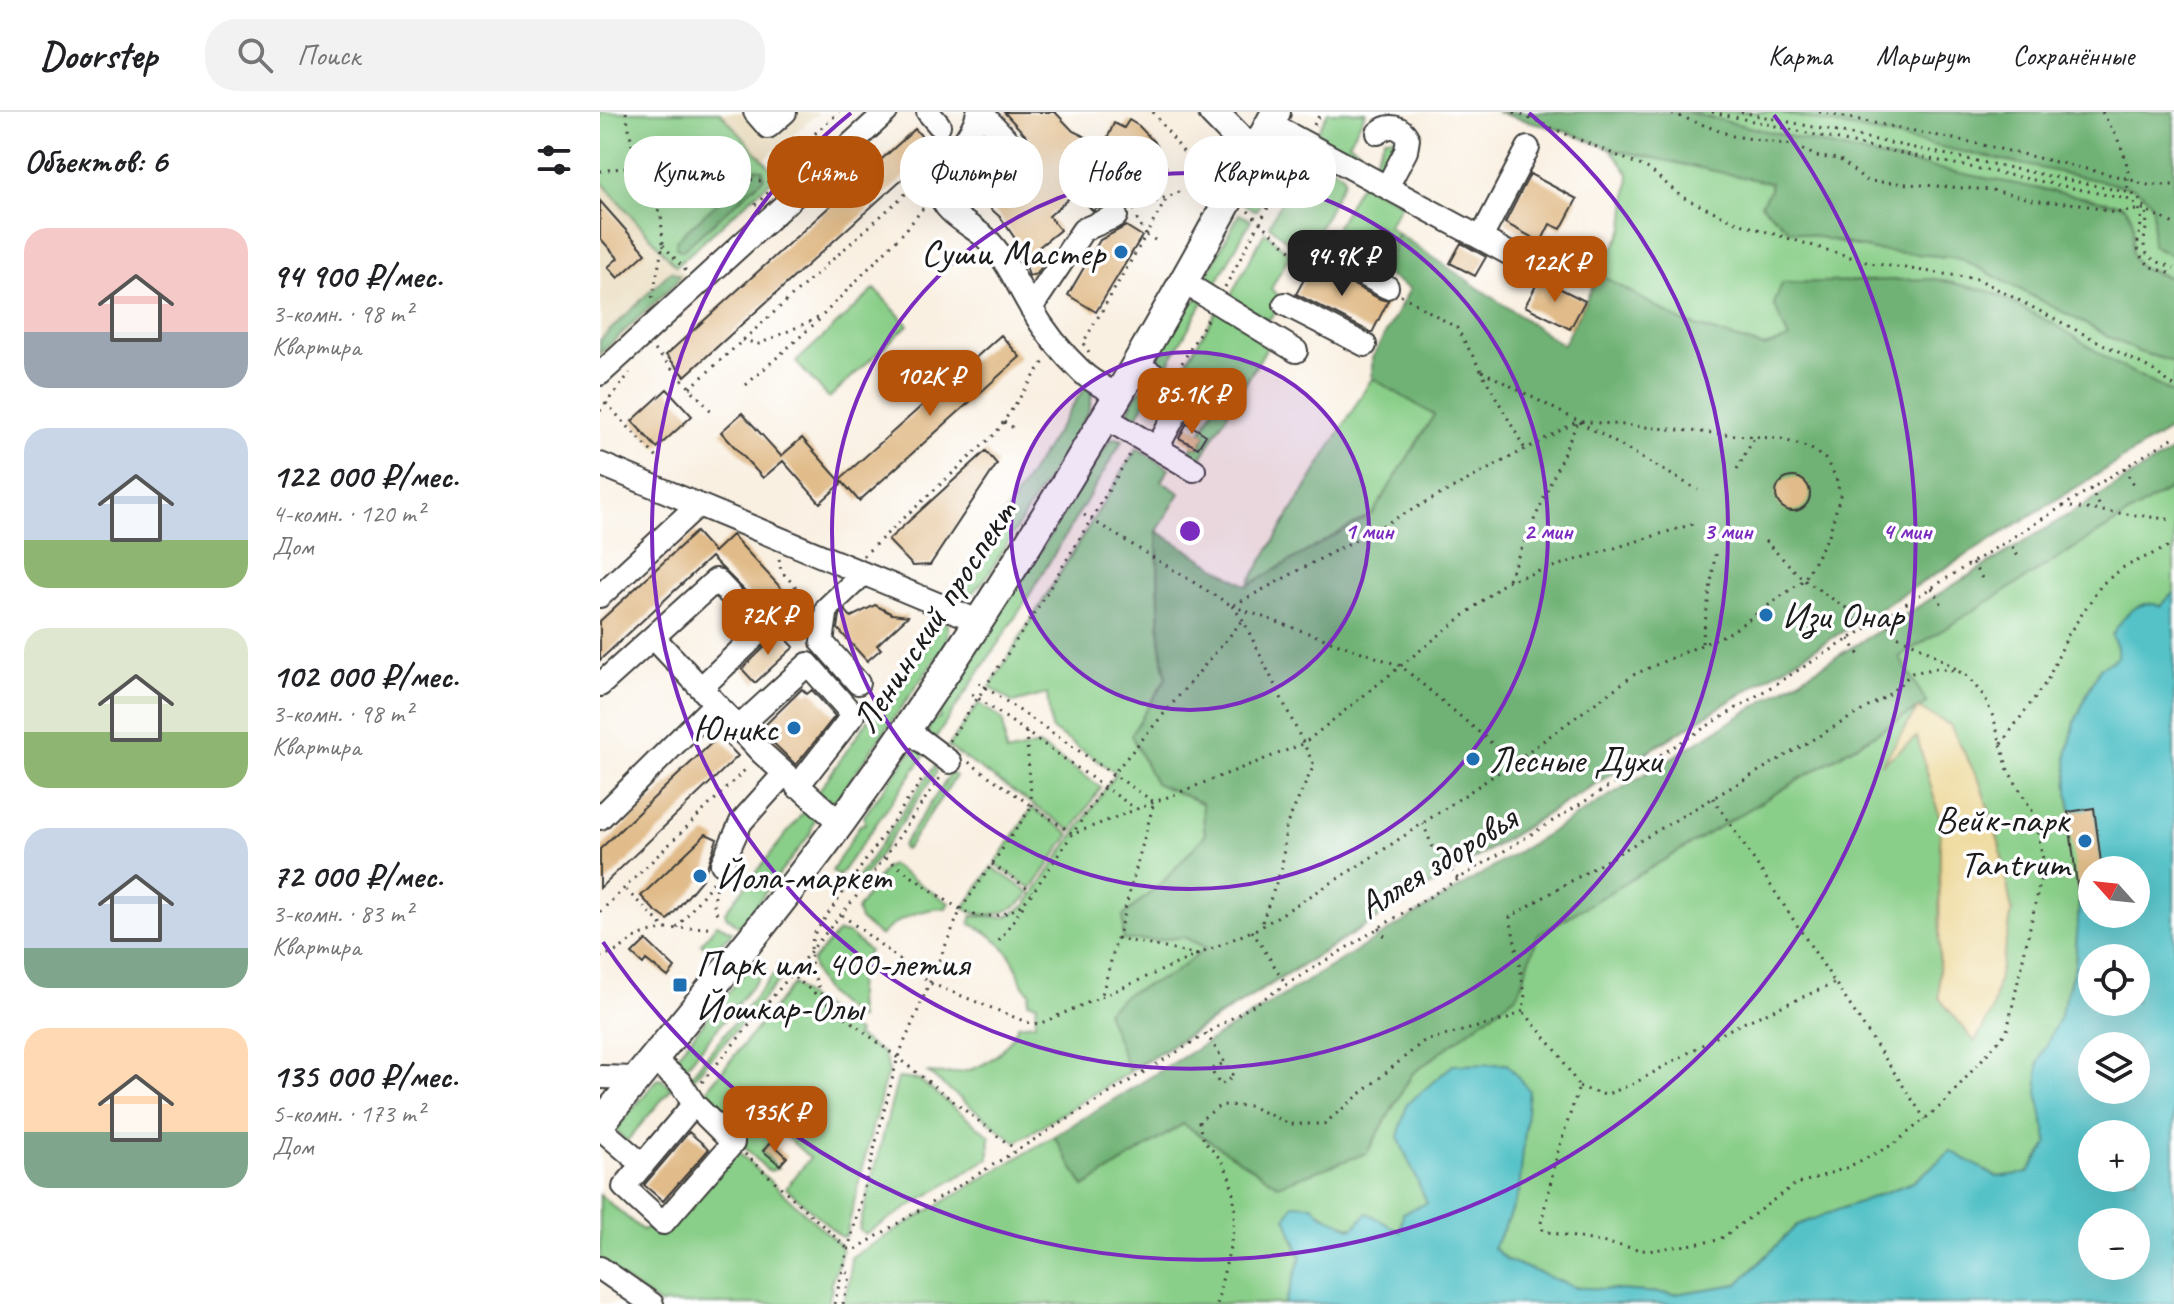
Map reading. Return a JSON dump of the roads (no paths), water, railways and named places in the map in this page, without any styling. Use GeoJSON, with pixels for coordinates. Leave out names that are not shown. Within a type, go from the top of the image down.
{"type":"FeatureCollection","features":[{"type":"Feature","properties":{"kind":"main road"},"geometry":{"type":"LineString","coordinates":[[1213,112],[1236,136]]}},
{"type":"Feature","properties":{"kind":"main road","name":"Ленинский проспект"},"geometry":{"type":"LineString","coordinates":[[1264,136],[1273,118]]}},
{"type":"Feature","properties":{"kind":"main road","name":"Ленинский проспект"},"geometry":{"type":"LineString","coordinates":[[600,1126],[797,882],[906,729],[978,621],[1112,407],[1225,208]]}},
{"type":"Feature","properties":{"kind":"street"},"geometry":{"type":"LineString","coordinates":[[755,112],[768,127],[785,112]]}},
{"type":"Feature","properties":{"kind":"street"},"geometry":{"type":"LineString","coordinates":[[600,374],[698,284],[781,193],[886,112]]}},
{"type":"Feature","properties":{"kind":"street"},"geometry":{"type":"LineString","coordinates":[[1002,136],[979,112],[970,136],[932,182],[946,208],[987,240],[1009,266],[1031,308],[1112,407],[1157,448],[1194,470]]}},
{"type":"Feature","properties":{"kind":"street"},"geometry":{"type":"LineString","coordinates":[[1273,118],[1387,187],[1536,268]]}},
{"type":"Feature","properties":{"kind":"street"},"geometry":{"type":"LineString","coordinates":[[1378,133],[1386,127],[1394,127],[1404,131],[1408,139],[1406,151],[1387,187]]}},
{"type":"Feature","properties":{"kind":"street"},"geometry":{"type":"LineString","coordinates":[[1481,238],[1528,148]]}},
{"type":"Feature","properties":{"kind":"street"},"geometry":{"type":"LineString","coordinates":[[1031,308],[1083,230],[1116,216]]}},
{"type":"Feature","properties":{"kind":"street"},"geometry":{"type":"LineString","coordinates":[[1311,257],[1387,287]]}},
{"type":"Feature","properties":{"kind":"street"},"geometry":{"type":"LineString","coordinates":[[1185,283],[1296,351]]}},
{"type":"Feature","properties":{"kind":"street"},"geometry":{"type":"LineString","coordinates":[[1285,304],[1365,345]]}},
{"type":"Feature","properties":{"kind":"street"},"geometry":{"type":"LineString","coordinates":[[1137,365],[1182,394],[1182,402],[1157,448]]}},
{"type":"Feature","properties":{"kind":"street"},"geometry":{"type":"LineString","coordinates":[[600,464],[776,537],[862,566],[978,621]]}},
{"type":"Feature","properties":{"kind":"street"},"geometry":{"type":"LineString","coordinates":[[600,596],[698,505]]}},
{"type":"Feature","properties":{"kind":"street"},"geometry":{"type":"LineString","coordinates":[[858,683],[822,642],[827,608],[862,566]]}},
{"type":"Feature","properties":{"kind":"street"},"geometry":{"type":"LineString","coordinates":[[600,685],[716,580],[763,629],[600,818]]}},
{"type":"Feature","properties":{"kind":"street"},"geometry":{"type":"LineString","coordinates":[[653,637],[762,753],[840,823]]}},
{"type":"Feature","properties":{"kind":"street"},"geometry":{"type":"LineString","coordinates":[[722,864],[741,822],[791,781],[853,715],[808,664],[738,728]]}},
{"type":"Feature","properties":{"kind":"street"},"geometry":{"type":"LineString","coordinates":[[906,729],[945,754]]}},
{"type":"Feature","properties":{"kind":"street"},"geometry":{"type":"LineString","coordinates":[[600,1077],[645,1068],[680,1082],[692,1101],[733,1143],[663,1223],[624,1187],[692,1101]]}},
{"type":"Feature","properties":{"kind":"street"},"geometry":{"type":"LineString","coordinates":[[600,1126],[643,1165]]}},
{"type":"Feature","properties":{"kind":"street"},"geometry":{"type":"LineString","coordinates":[[600,1268],[652,1304]]}},
{"type":"Feature","properties":{"kind":"water"},"geometry":{"type":"Polygon","coordinates":[[[2174,592],[2174,1304],[1285,1304],[1301,1257],[1286,1217],[1294,1204],[1312,1205],[1323,1215],[1352,1229],[1368,1213],[1400,1232],[1403,1213],[1427,1203],[1398,1137],[1407,1104],[1453,1065],[1507,1064],[1529,1090],[1519,1192],[1493,1248],[1507,1260],[1574,1287],[1675,1294],[1738,1284],[1797,1225],[1913,1182],[1951,1151],[1997,1177],[2028,1173],[2048,1144],[2038,1094],[2038,1063],[2060,1016],[2075,965],[2078,920],[2078,928],[2150,928],[2150,856],[2078,856],[2068,791],[2067,755],[2075,722],[2100,668],[2117,658],[2112,635],[2132,610],[2152,604],[2161,606],[2174,592]]]}},
{"type":"Feature","properties":{"kind":"place","name":"Суши Мастер"},"geometry":{"type":"Point","coordinates":[1121,252]}},
{"type":"Feature","properties":{"kind":"place","name":"Изи Онар"},"geometry":{"type":"Point","coordinates":[1766,615]}},
{"type":"Feature","properties":{"kind":"place","name":"Юникс"},"geometry":{"type":"Point","coordinates":[794,728]}},
{"type":"Feature","properties":{"kind":"place","name":"Лесные Духи"},"geometry":{"type":"Point","coordinates":[1473,759]}},
{"type":"Feature","properties":{"kind":"place","name":"Вейк-парк Tantrum"},"geometry":{"type":"Point","coordinates":[2085,841]}},
{"type":"Feature","properties":{"kind":"place","name":"Йола-маркет"},"geometry":{"type":"Point","coordinates":[700,876]}},
{"type":"Feature","properties":{"kind":"place","name":"Парк им. 400-летия Йошкар-Олы"},"geometry":{"type":"Point","coordinates":[680,985]}}]}
